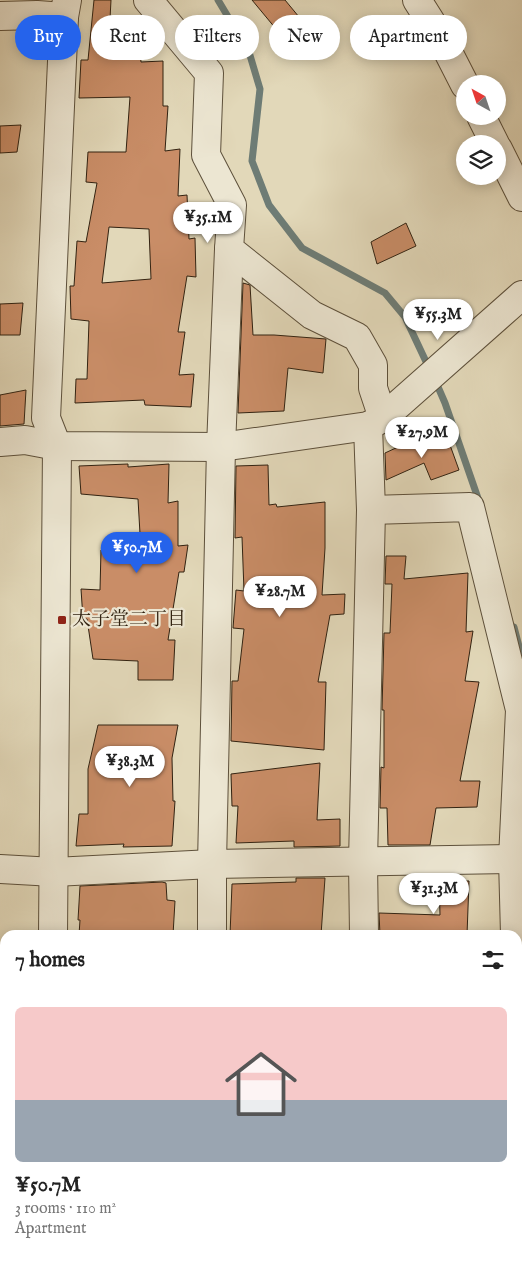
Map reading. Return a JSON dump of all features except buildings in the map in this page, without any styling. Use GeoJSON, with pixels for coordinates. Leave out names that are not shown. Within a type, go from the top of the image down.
{"type":"FeatureCollection","features":[{"type":"Feature","properties":{"kind":"street"},"geometry":{"type":"LineString","coordinates":[[148,0],[209,73],[206,155],[232,205],[221,447],[212,930]]}},
{"type":"Feature","properties":{"kind":"street"},"geometry":{"type":"LineString","coordinates":[[417,0],[441,38],[460,75]]}},
{"type":"Feature","properties":{"kind":"street"},"geometry":{"type":"LineString","coordinates":[[0,16],[37,15],[66,9],[46,418],[56,446],[53,930]]}},
{"type":"Feature","properties":{"kind":"street"},"geometry":{"type":"LineString","coordinates":[[506,165],[522,197]]}},
{"type":"Feature","properties":{"kind":"street"},"geometry":{"type":"LineString","coordinates":[[229,249],[312,315],[357,337],[373,365],[372,388],[376,422],[371,510],[363,862],[364,930]]}},
{"type":"Feature","properties":{"kind":"street"},"geometry":{"type":"LineString","coordinates":[[0,442],[25,440],[56,446],[221,447],[376,422],[522,295]]}},
{"type":"Feature","properties":{"kind":"street"},"geometry":{"type":"LineString","coordinates":[[371,510],[470,507],[520,710],[513,859],[515,930]]}},
{"type":"Feature","properties":{"kind":"street"},"geometry":{"type":"LineString","coordinates":[[0,869],[54,872],[212,864],[513,859]]}},
{"type":"Feature","properties":{"kind":"waterway"},"geometry":{"type":"LineString","coordinates":[[218,0],[249,52],[260,89],[252,161],[269,205],[302,248],[385,293],[405,317],[429,368]]}},
{"type":"Feature","properties":{"kind":"waterway"},"geometry":{"type":"LineString","coordinates":[[435,380],[445,403],[480,504]]}},
{"type":"Feature","properties":{"kind":"waterway"},"geometry":{"type":"LineString","coordinates":[[514,627],[522,658]]}},
{"type":"Feature","properties":{"kind":"place","name":"太子堂二丁目"},"geometry":{"type":"Point","coordinates":[62,620]}}]}
